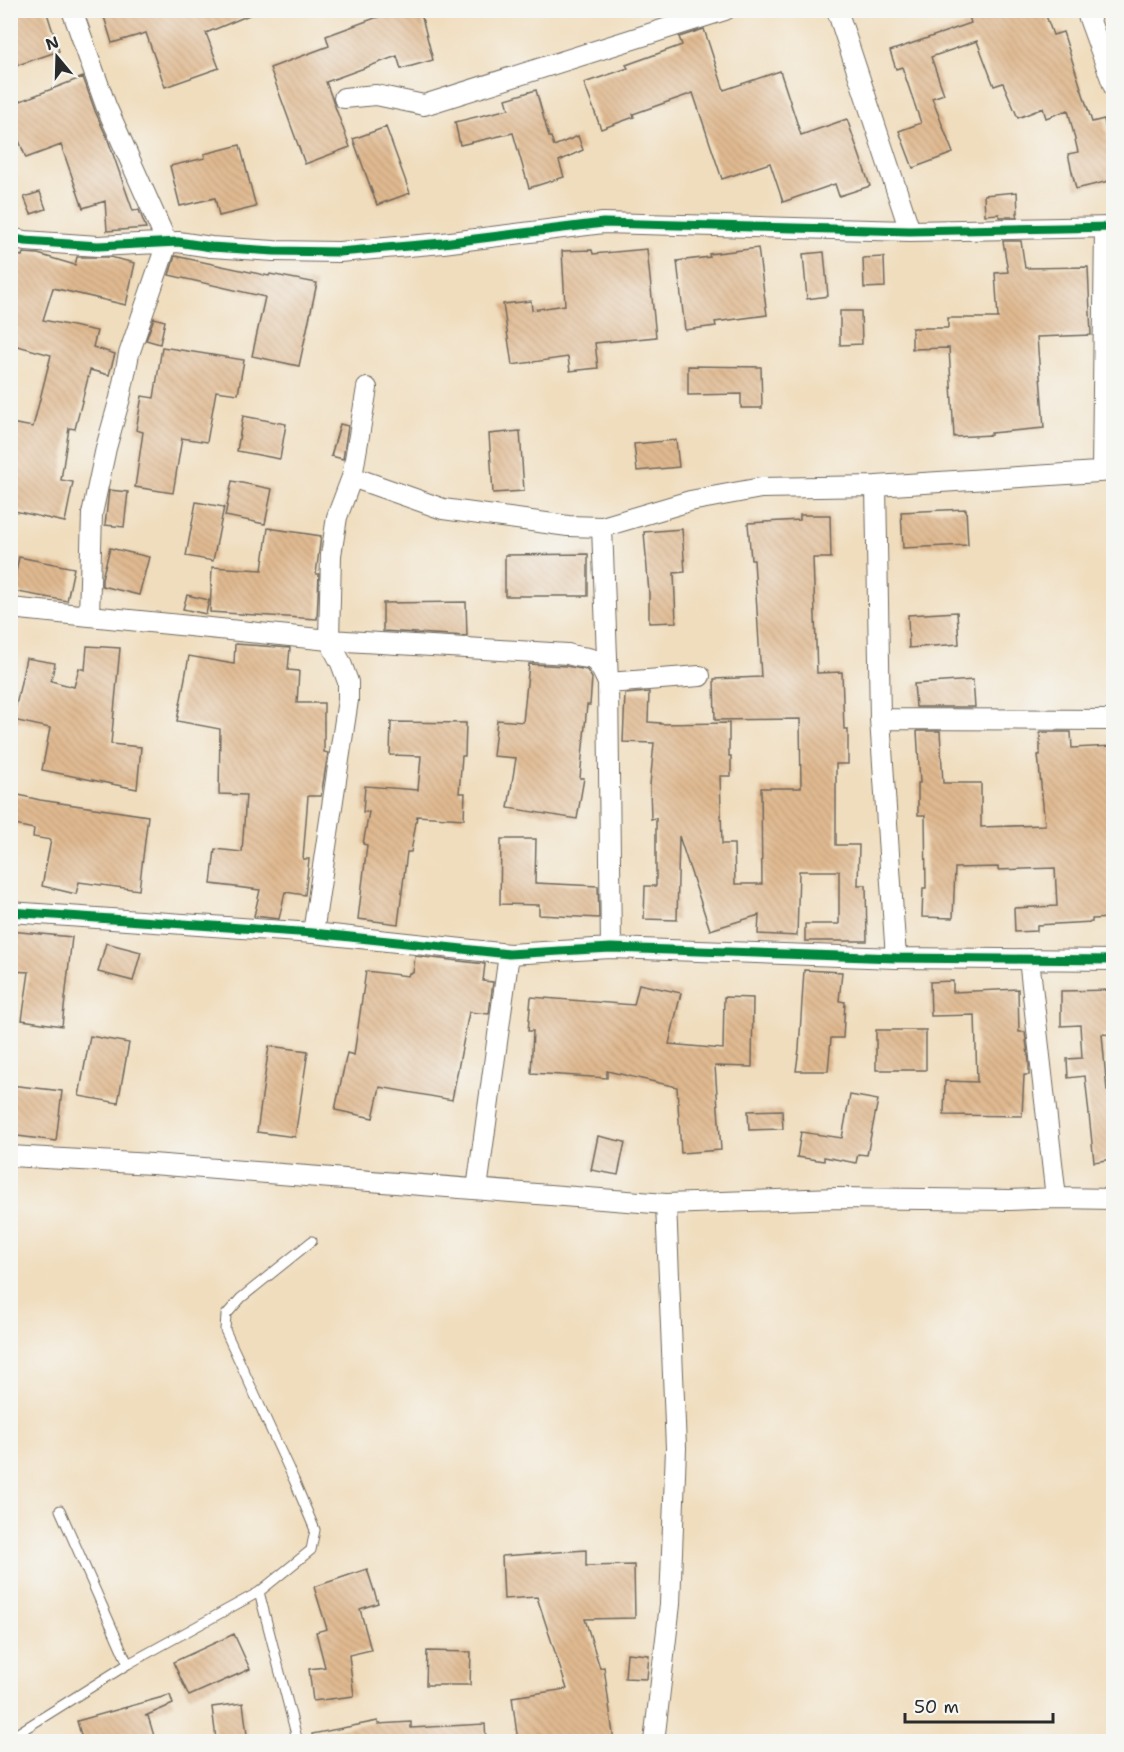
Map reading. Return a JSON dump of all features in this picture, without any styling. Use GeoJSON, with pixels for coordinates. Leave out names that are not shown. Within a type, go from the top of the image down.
{"type":"FeatureCollection","features":[{"type":"Feature","properties":{"kind":"street"},"geometry":{"type":"LineString","coordinates":[[72,10],[106,106],[167,243],[129,354],[94,502],[89,616]]}},
{"type":"Feature","properties":{"kind":"street"},"geometry":{"type":"LineString","coordinates":[[344,98],[376,95],[424,105],[725,10]]}},
{"type":"Feature","properties":{"kind":"street"},"geometry":{"type":"LineString","coordinates":[[837,10],[910,231]]}},
{"type":"Feature","properties":{"kind":"street"},"geometry":{"type":"LineString","coordinates":[[1086,10],[1113,87]]}},
{"type":"Feature","properties":{"kind":"street"},"geometry":{"type":"LineString","coordinates":[[10,238],[98,246],[178,242],[211,247],[274,251],[339,252],[443,243],[603,223],[910,231],[1109,227],[1108,471],[876,486],[761,488],[690,501],[602,527],[568,526],[443,509],[352,477]]}},
{"type":"Feature","properties":{"kind":"street"},"geometry":{"type":"LineString","coordinates":[[313,933],[348,700],[348,682],[329,640],[331,555],[337,517],[352,477],[367,388]]}},
{"type":"Feature","properties":{"kind":"street"},"geometry":{"type":"LineString","coordinates":[[876,486],[880,719],[896,958]]}},
{"type":"Feature","properties":{"kind":"street"},"geometry":{"type":"LineString","coordinates":[[602,527],[608,683],[611,948]]}},
{"type":"Feature","properties":{"kind":"street"},"geometry":{"type":"LineString","coordinates":[[10,608],[329,640],[568,654],[591,659],[600,667],[608,683]]}},
{"type":"Feature","properties":{"kind":"street"},"geometry":{"type":"LineString","coordinates":[[608,683],[700,676]]}},
{"type":"Feature","properties":{"kind":"street"},"geometry":{"type":"LineString","coordinates":[[880,719],[1113,720]]}},
{"type":"Feature","properties":{"kind":"street"},"geometry":{"type":"LineString","coordinates":[[10,912],[313,933],[509,954],[611,948],[896,958],[1113,960]]}},
{"type":"Feature","properties":{"kind":"street"},"geometry":{"type":"LineString","coordinates":[[477,1189],[509,954]]}},
{"type":"Feature","properties":{"kind":"street"},"geometry":{"type":"LineString","coordinates":[[1029,959],[1056,1198]]}},
{"type":"Feature","properties":{"kind":"street"},"geometry":{"type":"LineString","coordinates":[[10,1156],[152,1164],[666,1204],[837,1198],[1113,1199]]}},
{"type":"Feature","properties":{"kind":"street"},"geometry":{"type":"LineString","coordinates":[[654,1742],[670,1604],[676,1448],[666,1204]]}},
{"type":"Feature","properties":{"kind":"lane"},"geometry":{"type":"LineString","coordinates":[[10,1738],[128,1664],[259,1592],[311,1550],[315,1530],[225,1330],[226,1315],[241,1299],[312,1241]]}},
{"type":"Feature","properties":{"kind":"lane"},"geometry":{"type":"LineString","coordinates":[[60,1510],[128,1664]]}},
{"type":"Feature","properties":{"kind":"lane"},"geometry":{"type":"LineString","coordinates":[[259,1592],[298,1742]]}},
{"type":"Feature","properties":{"kind":"building"},"geometry":{"type":"Polygon","coordinates":[[[10,10],[46,10],[59,51],[18,65],[10,43],[10,10]]]}},
{"type":"Feature","properties":{"kind":"building"},"geometry":{"type":"Polygon","coordinates":[[[102,10],[259,11],[206,33],[219,68],[165,87],[146,33],[112,43],[102,10]]]}},
{"type":"Feature","properties":{"kind":"building"},"geometry":{"type":"Polygon","coordinates":[[[385,10],[420,10],[433,60],[401,69],[397,56],[326,82],[350,147],[305,164],[270,68],[329,46],[326,36],[386,14],[385,10]]]}},
{"type":"Feature","properties":{"kind":"building"},"geometry":{"type":"Polygon","coordinates":[[[967,10],[1044,10],[1053,35],[1063,32],[1092,122],[1104,119],[1113,164],[1113,180],[1076,189],[1068,154],[1078,152],[1068,110],[1046,118],[1043,108],[1018,118],[1003,83],[994,86],[977,41],[931,57],[944,94],[932,98],[953,153],[913,168],[899,131],[921,123],[902,67],[896,69],[890,51],[971,23],[967,10]]]}},
{"type":"Feature","properties":{"kind":"building"},"geometry":{"type":"Polygon","coordinates":[[[704,29],[724,90],[780,71],[801,135],[847,119],[870,186],[839,196],[835,184],[783,202],[770,163],[722,179],[693,93],[633,114],[634,117],[601,129],[584,83],[628,68],[626,65],[682,45],[679,37],[704,29]]]}},
{"type":"Feature","properties":{"kind":"building"},"geometry":{"type":"Polygon","coordinates":[[[83,77],[133,211],[139,210],[146,228],[107,231],[105,201],[83,208],[61,145],[26,158],[10,118],[10,105],[83,77]]]}},
{"type":"Feature","properties":{"kind":"building"},"geometry":{"type":"Polygon","coordinates":[[[536,90],[549,137],[554,146],[578,136],[583,150],[559,161],[564,177],[529,188],[513,133],[460,145],[455,122],[509,109],[506,99],[536,90]]]}},
{"type":"Feature","properties":{"kind":"building"},"geometry":{"type":"Polygon","coordinates":[[[386,127],[410,193],[377,205],[353,139],[386,127]]]}},
{"type":"Feature","properties":{"kind":"building"},"geometry":{"type":"Polygon","coordinates":[[[240,145],[256,207],[219,216],[215,198],[180,206],[170,166],[205,158],[204,154],[240,145]]]}},
{"type":"Feature","properties":{"kind":"building"},"geometry":{"type":"Polygon","coordinates":[[[40,192],[46,209],[31,214],[24,197],[40,192]]]}},
{"type":"Feature","properties":{"kind":"building"},"geometry":{"type":"Polygon","coordinates":[[[1017,192],[1017,217],[999,217],[999,214],[985,215],[984,195],[1017,192]]]}},
{"type":"Feature","properties":{"kind":"building"},"geometry":{"type":"Polygon","coordinates":[[[1003,241],[1021,241],[1025,268],[1088,267],[1091,335],[1037,337],[1044,428],[954,437],[949,348],[912,349],[912,328],[948,328],[948,318],[998,318],[995,273],[1008,272],[1003,241]]]}},
{"type":"Feature","properties":{"kind":"building"},"geometry":{"type":"Polygon","coordinates":[[[758,248],[767,315],[715,322],[716,326],[685,330],[677,261],[710,257],[709,254],[758,248]]]}},
{"type":"Feature","properties":{"kind":"building"},"geometry":{"type":"Polygon","coordinates":[[[647,249],[656,337],[595,343],[598,368],[570,371],[568,357],[512,365],[503,304],[531,301],[532,310],[565,305],[562,251],[592,250],[593,254],[647,249]]]}},
{"type":"Feature","properties":{"kind":"building"},"geometry":{"type":"Polygon","coordinates":[[[824,252],[828,296],[807,299],[803,254],[824,252]]]}},
{"type":"Feature","properties":{"kind":"building"},"geometry":{"type":"Polygon","coordinates":[[[10,253],[22,256],[23,253],[38,254],[75,265],[77,257],[110,257],[135,263],[126,305],[53,288],[43,320],[97,331],[93,347],[115,354],[109,375],[90,370],[75,429],[69,428],[61,480],[73,482],[65,522],[10,510],[10,423],[33,427],[51,355],[10,344],[10,253]]]}},
{"type":"Feature","properties":{"kind":"building"},"geometry":{"type":"Polygon","coordinates":[[[175,256],[269,276],[270,274],[317,283],[299,366],[252,356],[265,297],[169,275],[175,256]]]}},
{"type":"Feature","properties":{"kind":"building"},"geometry":{"type":"Polygon","coordinates":[[[884,257],[885,287],[864,288],[863,258],[884,257]]]}},
{"type":"Feature","properties":{"kind":"building"},"geometry":{"type":"Polygon","coordinates":[[[840,311],[861,311],[862,344],[840,345],[840,311]]]}},
{"type":"Feature","properties":{"kind":"building"},"geometry":{"type":"Polygon","coordinates":[[[154,318],[165,321],[160,344],[146,340],[154,318]]]}},
{"type":"Feature","properties":{"kind":"building"},"geometry":{"type":"Polygon","coordinates":[[[162,347],[244,360],[238,394],[216,391],[207,442],[182,438],[173,493],[135,487],[143,432],[136,430],[142,396],[154,398],[162,347]]]}},
{"type":"Feature","properties":{"kind":"building"},"geometry":{"type":"Polygon","coordinates":[[[688,366],[761,367],[762,408],[741,408],[741,394],[688,395],[688,366]]]}},
{"type":"Feature","properties":{"kind":"building"},"geometry":{"type":"Polygon","coordinates":[[[243,416],[286,424],[280,459],[237,451],[243,416]]]}},
{"type":"Feature","properties":{"kind":"building"},"geometry":{"type":"Polygon","coordinates":[[[340,424],[348,426],[343,459],[331,456],[340,424]]]}},
{"type":"Feature","properties":{"kind":"building"},"geometry":{"type":"Polygon","coordinates":[[[520,431],[524,491],[493,493],[489,434],[520,431]]]}},
{"type":"Feature","properties":{"kind":"building"},"geometry":{"type":"Polygon","coordinates":[[[676,440],[679,467],[637,471],[634,444],[676,440]]]}},
{"type":"Feature","properties":{"kind":"building"},"geometry":{"type":"Polygon","coordinates":[[[232,481],[272,489],[265,524],[225,516],[232,481]]]}},
{"type":"Feature","properties":{"kind":"building"},"geometry":{"type":"Polygon","coordinates":[[[109,490],[128,492],[124,527],[105,525],[109,490]]]}},
{"type":"Feature","properties":{"kind":"building"},"geometry":{"type":"Polygon","coordinates":[[[196,502],[224,507],[213,561],[186,556],[196,502]]]}},
{"type":"Feature","properties":{"kind":"building"},"geometry":{"type":"Polygon","coordinates":[[[966,509],[968,545],[903,548],[901,512],[966,509]]]}},
{"type":"Feature","properties":{"kind":"building"},"geometry":{"type":"Polygon","coordinates":[[[800,515],[830,515],[831,558],[813,558],[817,673],[842,672],[844,729],[848,729],[848,764],[836,764],[836,845],[859,845],[858,885],[866,885],[867,941],[805,941],[805,924],[839,924],[839,871],[799,871],[797,936],[758,934],[759,915],[710,930],[679,836],[677,920],[644,919],[645,886],[656,886],[656,818],[651,819],[650,785],[654,743],[623,742],[625,694],[649,692],[648,722],[660,724],[729,723],[731,776],[720,776],[722,844],[734,844],[735,884],[762,884],[761,788],[801,788],[800,719],[715,720],[714,679],[761,677],[754,560],[751,560],[748,523],[800,520],[800,515]]]}},
{"type":"Feature","properties":{"kind":"building"},"geometry":{"type":"Polygon","coordinates":[[[268,528],[321,536],[316,574],[319,574],[317,619],[210,612],[212,567],[262,570],[268,528]]]}},
{"type":"Feature","properties":{"kind":"building"},"geometry":{"type":"Polygon","coordinates":[[[682,529],[685,572],[674,573],[676,622],[649,623],[644,532],[682,529]]]}},
{"type":"Feature","properties":{"kind":"building"},"geometry":{"type":"Polygon","coordinates":[[[110,548],[149,557],[139,595],[102,586],[110,548]]]}},
{"type":"Feature","properties":{"kind":"building"},"geometry":{"type":"Polygon","coordinates":[[[588,554],[588,596],[505,596],[505,555],[588,554]]]}},
{"type":"Feature","properties":{"kind":"building"},"geometry":{"type":"Polygon","coordinates":[[[19,557],[74,568],[67,601],[12,591],[19,557]]]}},
{"type":"Feature","properties":{"kind":"building"},"geometry":{"type":"Polygon","coordinates":[[[187,595],[209,600],[206,614],[183,609],[187,595]]]}},
{"type":"Feature","properties":{"kind":"building"},"geometry":{"type":"Polygon","coordinates":[[[466,602],[467,636],[383,631],[383,603],[466,602]]]}},
{"type":"Feature","properties":{"kind":"building"},"geometry":{"type":"Polygon","coordinates":[[[957,612],[959,644],[909,648],[908,615],[957,612]]]}},
{"type":"Feature","properties":{"kind":"building"},"geometry":{"type":"Polygon","coordinates":[[[235,644],[290,648],[288,670],[299,671],[297,703],[324,703],[324,752],[328,753],[321,796],[308,796],[303,859],[309,859],[305,895],[285,892],[279,919],[254,916],[260,890],[211,884],[215,849],[242,852],[246,795],[219,794],[220,729],[177,721],[189,656],[234,664],[235,644]]]}},
{"type":"Feature","properties":{"kind":"building"},"geometry":{"type":"Polygon","coordinates":[[[87,646],[120,648],[111,744],[141,747],[137,789],[42,770],[50,728],[13,720],[26,658],[55,663],[51,681],[74,687],[79,668],[85,670],[87,646]]]}},
{"type":"Feature","properties":{"kind":"building"},"geometry":{"type":"Polygon","coordinates":[[[529,664],[566,666],[587,670],[592,678],[580,778],[584,778],[577,819],[508,808],[516,758],[493,756],[497,720],[523,722],[529,664]]]}},
{"type":"Feature","properties":{"kind":"building"},"geometry":{"type":"Polygon","coordinates":[[[973,680],[975,707],[916,707],[914,684],[973,680]]]}},
{"type":"Feature","properties":{"kind":"building"},"geometry":{"type":"Polygon","coordinates":[[[391,722],[466,723],[465,756],[462,756],[459,793],[465,793],[464,819],[417,816],[411,852],[407,852],[398,924],[358,919],[367,845],[363,844],[369,812],[363,812],[365,786],[418,790],[421,756],[390,755],[391,722]]]}},
{"type":"Feature","properties":{"kind":"building"},"geometry":{"type":"Polygon","coordinates":[[[917,731],[940,731],[943,783],[981,783],[981,827],[1045,825],[1038,755],[1040,755],[1040,732],[1071,732],[1072,748],[1113,746],[1113,918],[1092,919],[1092,922],[1037,925],[1037,931],[1015,932],[1014,908],[1057,906],[1055,868],[998,870],[998,867],[955,868],[953,918],[922,917],[923,888],[926,888],[925,815],[918,815],[918,783],[920,783],[917,731]]]}},
{"type":"Feature","properties":{"kind":"building"},"geometry":{"type":"Polygon","coordinates":[[[10,793],[40,800],[148,816],[139,890],[79,882],[76,894],[42,886],[51,840],[33,837],[34,829],[10,824],[10,793]]]}},
{"type":"Feature","properties":{"kind":"building"},"geometry":{"type":"Polygon","coordinates":[[[501,839],[536,839],[535,883],[598,886],[599,918],[539,915],[539,905],[500,904],[501,839]]]}},
{"type":"Feature","properties":{"kind":"building"},"geometry":{"type":"Polygon","coordinates":[[[10,931],[72,937],[62,1026],[22,1020],[29,972],[10,971],[10,931]]]}},
{"type":"Feature","properties":{"kind":"building"},"geometry":{"type":"Polygon","coordinates":[[[106,943],[141,952],[133,981],[98,972],[106,943]]]}},
{"type":"Feature","properties":{"kind":"building"},"geometry":{"type":"Polygon","coordinates":[[[415,956],[485,964],[483,981],[493,982],[489,1014],[469,1012],[452,1100],[380,1087],[373,1118],[335,1110],[347,1053],[354,1055],[366,971],[408,976],[409,973],[413,973],[415,956]]]}},
{"type":"Feature","properties":{"kind":"building"},"geometry":{"type":"Polygon","coordinates":[[[804,970],[842,972],[839,1001],[845,1002],[843,1038],[831,1038],[828,1071],[796,1071],[804,970]]]}},
{"type":"Feature","properties":{"kind":"building"},"geometry":{"type":"Polygon","coordinates":[[[953,981],[953,992],[1018,989],[1019,1032],[1025,1032],[1029,1062],[1029,1075],[1024,1075],[1022,1116],[944,1115],[945,1081],[977,1082],[975,1015],[931,1016],[930,982],[953,981]]]}},
{"type":"Feature","properties":{"kind":"building"},"geometry":{"type":"Polygon","coordinates":[[[639,984],[681,993],[669,1044],[723,1049],[724,997],[753,998],[752,1067],[715,1066],[721,1150],[681,1153],[677,1087],[607,1071],[607,1078],[531,1073],[533,1031],[528,1031],[531,997],[634,1005],[639,984]]]}},
{"type":"Feature","properties":{"kind":"building"},"geometry":{"type":"Polygon","coordinates":[[[1113,990],[1113,1035],[1102,1034],[1107,1091],[1113,1090],[1113,1159],[1094,1162],[1085,1076],[1068,1078],[1067,1059],[1082,1058],[1080,1025],[1061,1026],[1061,991],[1113,990]]]}},
{"type":"Feature","properties":{"kind":"building"},"geometry":{"type":"Polygon","coordinates":[[[876,1030],[926,1030],[926,1070],[876,1070],[876,1030]]]}},
{"type":"Feature","properties":{"kind":"building"},"geometry":{"type":"Polygon","coordinates":[[[90,1036],[129,1043],[118,1103],[79,1096],[90,1036]]]}},
{"type":"Feature","properties":{"kind":"building"},"geometry":{"type":"Polygon","coordinates":[[[269,1046],[308,1051],[295,1137],[257,1132],[269,1046]]]}},
{"type":"Feature","properties":{"kind":"building"},"geometry":{"type":"Polygon","coordinates":[[[10,1085],[62,1091],[56,1141],[10,1135],[10,1085]]]}},
{"type":"Feature","properties":{"kind":"building"},"geometry":{"type":"Polygon","coordinates":[[[850,1095],[878,1100],[867,1155],[858,1154],[856,1163],[824,1157],[824,1161],[797,1157],[801,1132],[842,1138],[850,1095]]]}},
{"type":"Feature","properties":{"kind":"building"},"geometry":{"type":"Polygon","coordinates":[[[782,1110],[783,1129],[749,1130],[748,1111],[782,1110]]]}},
{"type":"Feature","properties":{"kind":"building"},"geometry":{"type":"Polygon","coordinates":[[[598,1136],[625,1142],[618,1175],[591,1170],[598,1136]]]}},
{"type":"Feature","properties":{"kind":"building"},"geometry":{"type":"Polygon","coordinates":[[[586,1550],[586,1566],[634,1565],[635,1618],[585,1619],[600,1668],[604,1667],[614,1742],[518,1742],[512,1697],[567,1689],[537,1597],[504,1599],[502,1556],[586,1550]]]}},
{"type":"Feature","properties":{"kind":"building"},"geometry":{"type":"Polygon","coordinates":[[[367,1569],[378,1603],[360,1609],[371,1650],[349,1655],[354,1696],[313,1701],[309,1669],[325,1667],[316,1632],[327,1629],[314,1587],[367,1569]]]}},
{"type":"Feature","properties":{"kind":"building"},"geometry":{"type":"Polygon","coordinates":[[[234,1634],[250,1669],[189,1696],[173,1662],[234,1634]]]}},
{"type":"Feature","properties":{"kind":"building"},"geometry":{"type":"Polygon","coordinates":[[[427,1651],[471,1652],[470,1685],[426,1685],[427,1651]]]}},
{"type":"Feature","properties":{"kind":"building"},"geometry":{"type":"Polygon","coordinates":[[[627,1653],[649,1655],[647,1679],[625,1678],[627,1653]]]}},
{"type":"Feature","properties":{"kind":"building"},"geometry":{"type":"Polygon","coordinates":[[[170,1695],[173,1704],[145,1716],[148,1716],[154,1736],[134,1742],[83,1742],[77,1721],[170,1695]]]}},
{"type":"Feature","properties":{"kind":"building"},"geometry":{"type":"Polygon","coordinates":[[[243,1703],[247,1735],[216,1739],[212,1707],[243,1703]]]}},
{"type":"Feature","properties":{"kind":"building"},"geometry":{"type":"Polygon","coordinates":[[[378,1721],[378,1724],[411,1722],[411,1728],[485,1724],[486,1742],[313,1742],[312,1734],[378,1721]]]}},
{"type":"Feature","properties":{"kind":"cycle path"},"geometry":{"type":"LineString","coordinates":[[10,238],[98,246],[178,242],[211,247],[274,251],[339,252],[443,243],[603,223],[910,231],[1114,227]]}},
{"type":"Feature","properties":{"kind":"cycle path"},"geometry":{"type":"LineString","coordinates":[[10,912],[313,933],[509,954],[611,948],[896,958],[1114,960]]}}]}
